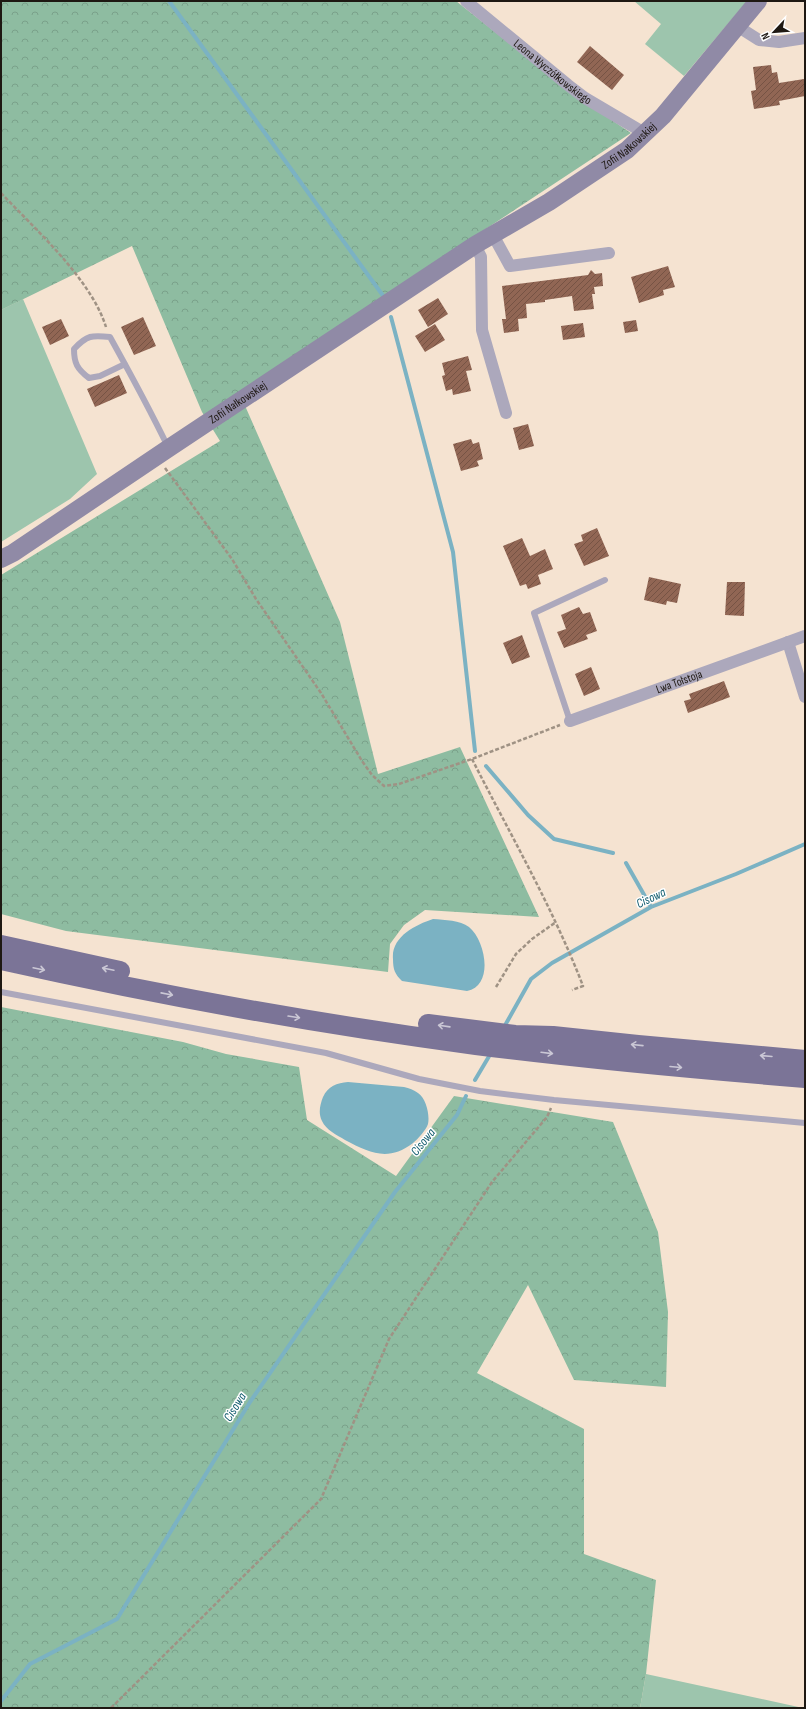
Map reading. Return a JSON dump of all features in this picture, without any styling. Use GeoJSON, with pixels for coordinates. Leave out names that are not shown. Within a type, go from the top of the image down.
{"type":"FeatureCollection","features":[{"type":"Feature","properties":{"kind":"main road"},"geometry":{"type":"LineString","coordinates":[[1,946],[125,972],[240,994],[331,1009],[479,1038]]}},
{"type":"Feature","properties":{"kind":"main road"},"geometry":{"type":"LineString","coordinates":[[1,960],[266,1013],[512,1042],[632,1063],[805,1078]]}},
{"type":"Feature","properties":{"kind":"main road"},"geometry":{"type":"LineString","coordinates":[[512,1042],[553,1036],[805,1060]]}},
{"type":"Feature","properties":{"kind":"street","name":"Leona Wyczółkowskiego"},"geometry":{"type":"LineString","coordinates":[[466,1],[585,98],[646,134]]}},
{"type":"Feature","properties":{"kind":"street","name":"Zofii Nałkowskiej"},"geometry":{"type":"LineString","coordinates":[[1,559],[475,245],[549,202],[607,165],[646,134],[688,87],[758,1]]}},
{"type":"Feature","properties":{"kind":"street"},"geometry":{"type":"LineString","coordinates":[[737,26],[759,40],[779,42],[805,38]]}},
{"type":"Feature","properties":{"kind":"street"},"geometry":{"type":"LineString","coordinates":[[493,235],[510,266],[609,253]]}},
{"type":"Feature","properties":{"kind":"street"},"geometry":{"type":"LineString","coordinates":[[475,245],[481,256],[482,330],[506,413]]}},
{"type":"Feature","properties":{"kind":"street","name":"Lwa Tołstoja"},"geometry":{"type":"LineString","coordinates":[[570,721],[805,636]]}},
{"type":"Feature","properties":{"kind":"street"},"geometry":{"type":"LineString","coordinates":[[788,642],[805,697]]}},
{"type":"Feature","properties":{"kind":"lane"},"geometry":{"type":"LineString","coordinates":[[125,364],[100,376],[89,378],[79,370],[74,361],[74,349],[82,340],[93,335],[110,337],[125,364],[163,452]]}},
{"type":"Feature","properties":{"kind":"lane"},"geometry":{"type":"LineString","coordinates":[[570,721],[534,613],[605,580]]}},
{"type":"Feature","properties":{"kind":"lane"},"geometry":{"type":"LineString","coordinates":[[1,992],[326,1053],[427,1081],[480,1091],[554,1100],[805,1123]]}},
{"type":"Feature","properties":{"kind":"path"},"geometry":{"type":"LineString","coordinates":[[1,193],[70,265],[89,293],[105,322],[110,337]]}},
{"type":"Feature","properties":{"kind":"path"},"geometry":{"type":"LineString","coordinates":[[163,452],[256,599],[321,694],[372,775],[384,786],[399,784],[472,760],[570,721]]}},
{"type":"Feature","properties":{"kind":"path"},"geometry":{"type":"LineString","coordinates":[[472,760],[567,945],[583,986],[572,990]]}},
{"type":"Feature","properties":{"kind":"path"},"geometry":{"type":"LineString","coordinates":[[496,987],[516,954],[532,939],[556,922]]}},
{"type":"Feature","properties":{"kind":"path"},"geometry":{"type":"LineString","coordinates":[[111,1708],[321,1499],[389,1339],[492,1182],[547,1117],[554,1100]]}},
{"type":"Feature","properties":{"kind":"green space"},"geometry":{"type":"Polygon","coordinates":[[[1,1],[456,1],[576,96],[631,133],[239,392],[340,622],[378,774],[460,747],[539,917],[425,910],[404,925],[390,944],[388,972],[66,931],[1,914],[1,575],[220,441],[202,412],[132,246],[1,310],[1,1]]]}},
{"type":"Feature","properties":{"kind":"green space"},"geometry":{"type":"Polygon","coordinates":[[[634,1],[747,1],[684,76],[645,44],[661,24],[634,1]]]}},
{"type":"Feature","properties":{"kind":"green space"},"geometry":{"type":"Polygon","coordinates":[[[23,299],[97,474],[70,499],[1,542],[1,310],[23,299]]]}},
{"type":"Feature","properties":{"kind":"green space"},"geometry":{"type":"Polygon","coordinates":[[[1,1007],[183,1042],[226,1054],[299,1067],[307,1120],[396,1176],[454,1096],[613,1122],[658,1232],[668,1312],[666,1387],[574,1380],[528,1285],[477,1373],[584,1429],[584,1554],[656,1580],[646,1674],[640,1708],[1,1708],[1,1007]]]}},
{"type":"Feature","properties":{"kind":"green space"},"geometry":{"type":"Polygon","coordinates":[[[646,1674],[803,1708],[640,1708],[646,1674]]]}},
{"type":"Feature","properties":{"kind":"water"},"geometry":{"type":"Polygon","coordinates":[[[433,919],[461,923],[469,927],[475,934],[480,942],[484,962],[484,972],[481,981],[476,987],[467,991],[402,981],[396,974],[394,969],[393,951],[400,938],[412,928],[433,919]]]}},
{"type":"Feature","properties":{"kind":"water"},"geometry":{"type":"Polygon","coordinates":[[[348,1082],[404,1087],[421,1095],[428,1112],[428,1124],[426,1129],[413,1143],[404,1149],[387,1154],[379,1154],[363,1149],[329,1130],[324,1124],[320,1115],[320,1106],[323,1097],[330,1088],[340,1083],[348,1082]]]}},
{"type":"Feature","properties":{"kind":"building"},"geometry":{"type":"Polygon","coordinates":[[[590,46],[624,75],[612,90],[577,62],[590,46]]]}},
{"type":"Feature","properties":{"kind":"building"},"geometry":{"type":"Polygon","coordinates":[[[771,65],[772,73],[777,72],[779,83],[804,79],[805,96],[779,101],[780,105],[754,109],[751,91],[756,90],[753,67],[771,65]]]}},
{"type":"Feature","properties":{"kind":"building"},"geometry":{"type":"Polygon","coordinates":[[[668,266],[675,287],[663,290],[664,295],[639,303],[631,277],[668,266]]]}},
{"type":"Feature","properties":{"kind":"building"},"geometry":{"type":"Polygon","coordinates":[[[591,270],[595,274],[602,273],[603,286],[594,287],[595,294],[592,294],[594,309],[574,311],[572,296],[545,300],[545,302],[526,304],[527,318],[518,319],[519,331],[504,333],[502,319],[506,319],[502,286],[588,275],[591,270]]]}},
{"type":"Feature","properties":{"kind":"building"},"geometry":{"type":"Polygon","coordinates":[[[438,298],[448,314],[428,327],[418,310],[438,298]]]}},
{"type":"Feature","properties":{"kind":"building"},"geometry":{"type":"Polygon","coordinates":[[[143,317],[156,346],[134,355],[121,327],[143,317]]]}},
{"type":"Feature","properties":{"kind":"building"},"geometry":{"type":"Polygon","coordinates":[[[61,319],[69,336],[50,345],[42,327],[61,319]]]}},
{"type":"Feature","properties":{"kind":"building"},"geometry":{"type":"Polygon","coordinates":[[[636,320],[638,331],[625,333],[623,322],[636,320]]]}},
{"type":"Feature","properties":{"kind":"building"},"geometry":{"type":"Polygon","coordinates":[[[583,323],[585,337],[563,340],[561,326],[583,323]]]}},
{"type":"Feature","properties":{"kind":"building"},"geometry":{"type":"Polygon","coordinates":[[[435,324],[445,340],[425,352],[415,336],[435,324]]]}},
{"type":"Feature","properties":{"kind":"building"},"geometry":{"type":"Polygon","coordinates":[[[468,356],[472,370],[466,371],[471,391],[453,395],[452,389],[446,391],[442,376],[445,375],[442,363],[468,356]]]}},
{"type":"Feature","properties":{"kind":"building"},"geometry":{"type":"Polygon","coordinates":[[[119,375],[127,393],[95,407],[87,389],[119,375]]]}},
{"type":"Feature","properties":{"kind":"building"},"geometry":{"type":"Polygon","coordinates":[[[528,424],[534,446],[519,450],[513,428],[528,424]]]}},
{"type":"Feature","properties":{"kind":"building"},"geometry":{"type":"Polygon","coordinates":[[[471,439],[473,444],[479,442],[483,459],[477,461],[479,466],[461,471],[453,444],[471,439]]]}},
{"type":"Feature","properties":{"kind":"building"},"geometry":{"type":"Polygon","coordinates":[[[597,528],[609,556],[584,566],[574,544],[583,541],[581,535],[597,528]]]}},
{"type":"Feature","properties":{"kind":"building"},"geometry":{"type":"Polygon","coordinates":[[[522,538],[530,556],[545,549],[553,569],[538,575],[541,584],[528,589],[526,584],[520,586],[503,546],[522,538]]]}},
{"type":"Feature","properties":{"kind":"building"},"geometry":{"type":"Polygon","coordinates":[[[649,577],[681,584],[677,603],[667,601],[666,605],[644,600],[649,577]]]}},
{"type":"Feature","properties":{"kind":"building"},"geometry":{"type":"Polygon","coordinates":[[[727,582],[745,582],[744,616],[725,615],[727,582]]]}},
{"type":"Feature","properties":{"kind":"building"},"geometry":{"type":"Polygon","coordinates":[[[579,607],[583,614],[590,612],[597,631],[586,635],[588,639],[564,648],[557,632],[566,629],[561,615],[579,607]]]}},
{"type":"Feature","properties":{"kind":"building"},"geometry":{"type":"Polygon","coordinates":[[[522,635],[530,657],[512,664],[503,643],[522,635]]]}},
{"type":"Feature","properties":{"kind":"building"},"geometry":{"type":"Polygon","coordinates":[[[591,667],[600,689],[584,696],[575,674],[591,667]]]}},
{"type":"Feature","properties":{"kind":"building"},"geometry":{"type":"Polygon","coordinates":[[[724,681],[730,697],[688,713],[684,701],[691,699],[689,694],[724,681]]]}},
{"type":"Feature","properties":{"kind":"waterway"},"geometry":{"type":"LineString","coordinates":[[169,1],[384,297]]}},
{"type":"Feature","properties":{"kind":"waterway"},"geometry":{"type":"LineString","coordinates":[[391,317],[453,552],[475,751]]}},
{"type":"Feature","properties":{"kind":"waterway"},"geometry":{"type":"LineString","coordinates":[[486,766],[528,815],[554,839],[613,853]]}},
{"type":"Feature","properties":{"kind":"waterway","name":"Cisowa"},"geometry":{"type":"LineString","coordinates":[[503,1029],[531,979],[552,963],[651,907],[736,874],[805,844]]}},
{"type":"Feature","properties":{"kind":"waterway"},"geometry":{"type":"LineString","coordinates":[[626,863],[651,907]]}},
{"type":"Feature","properties":{"kind":"waterway","name":"Cisowa"},"geometry":{"type":"LineString","coordinates":[[475,1080],[491,1053]]}},
{"type":"Feature","properties":{"kind":"waterway","name":"Cisowa"},"geometry":{"type":"LineString","coordinates":[[1,1701],[30,1664],[117,1619],[250,1402],[395,1192],[457,1115],[466,1096]]}}]}
